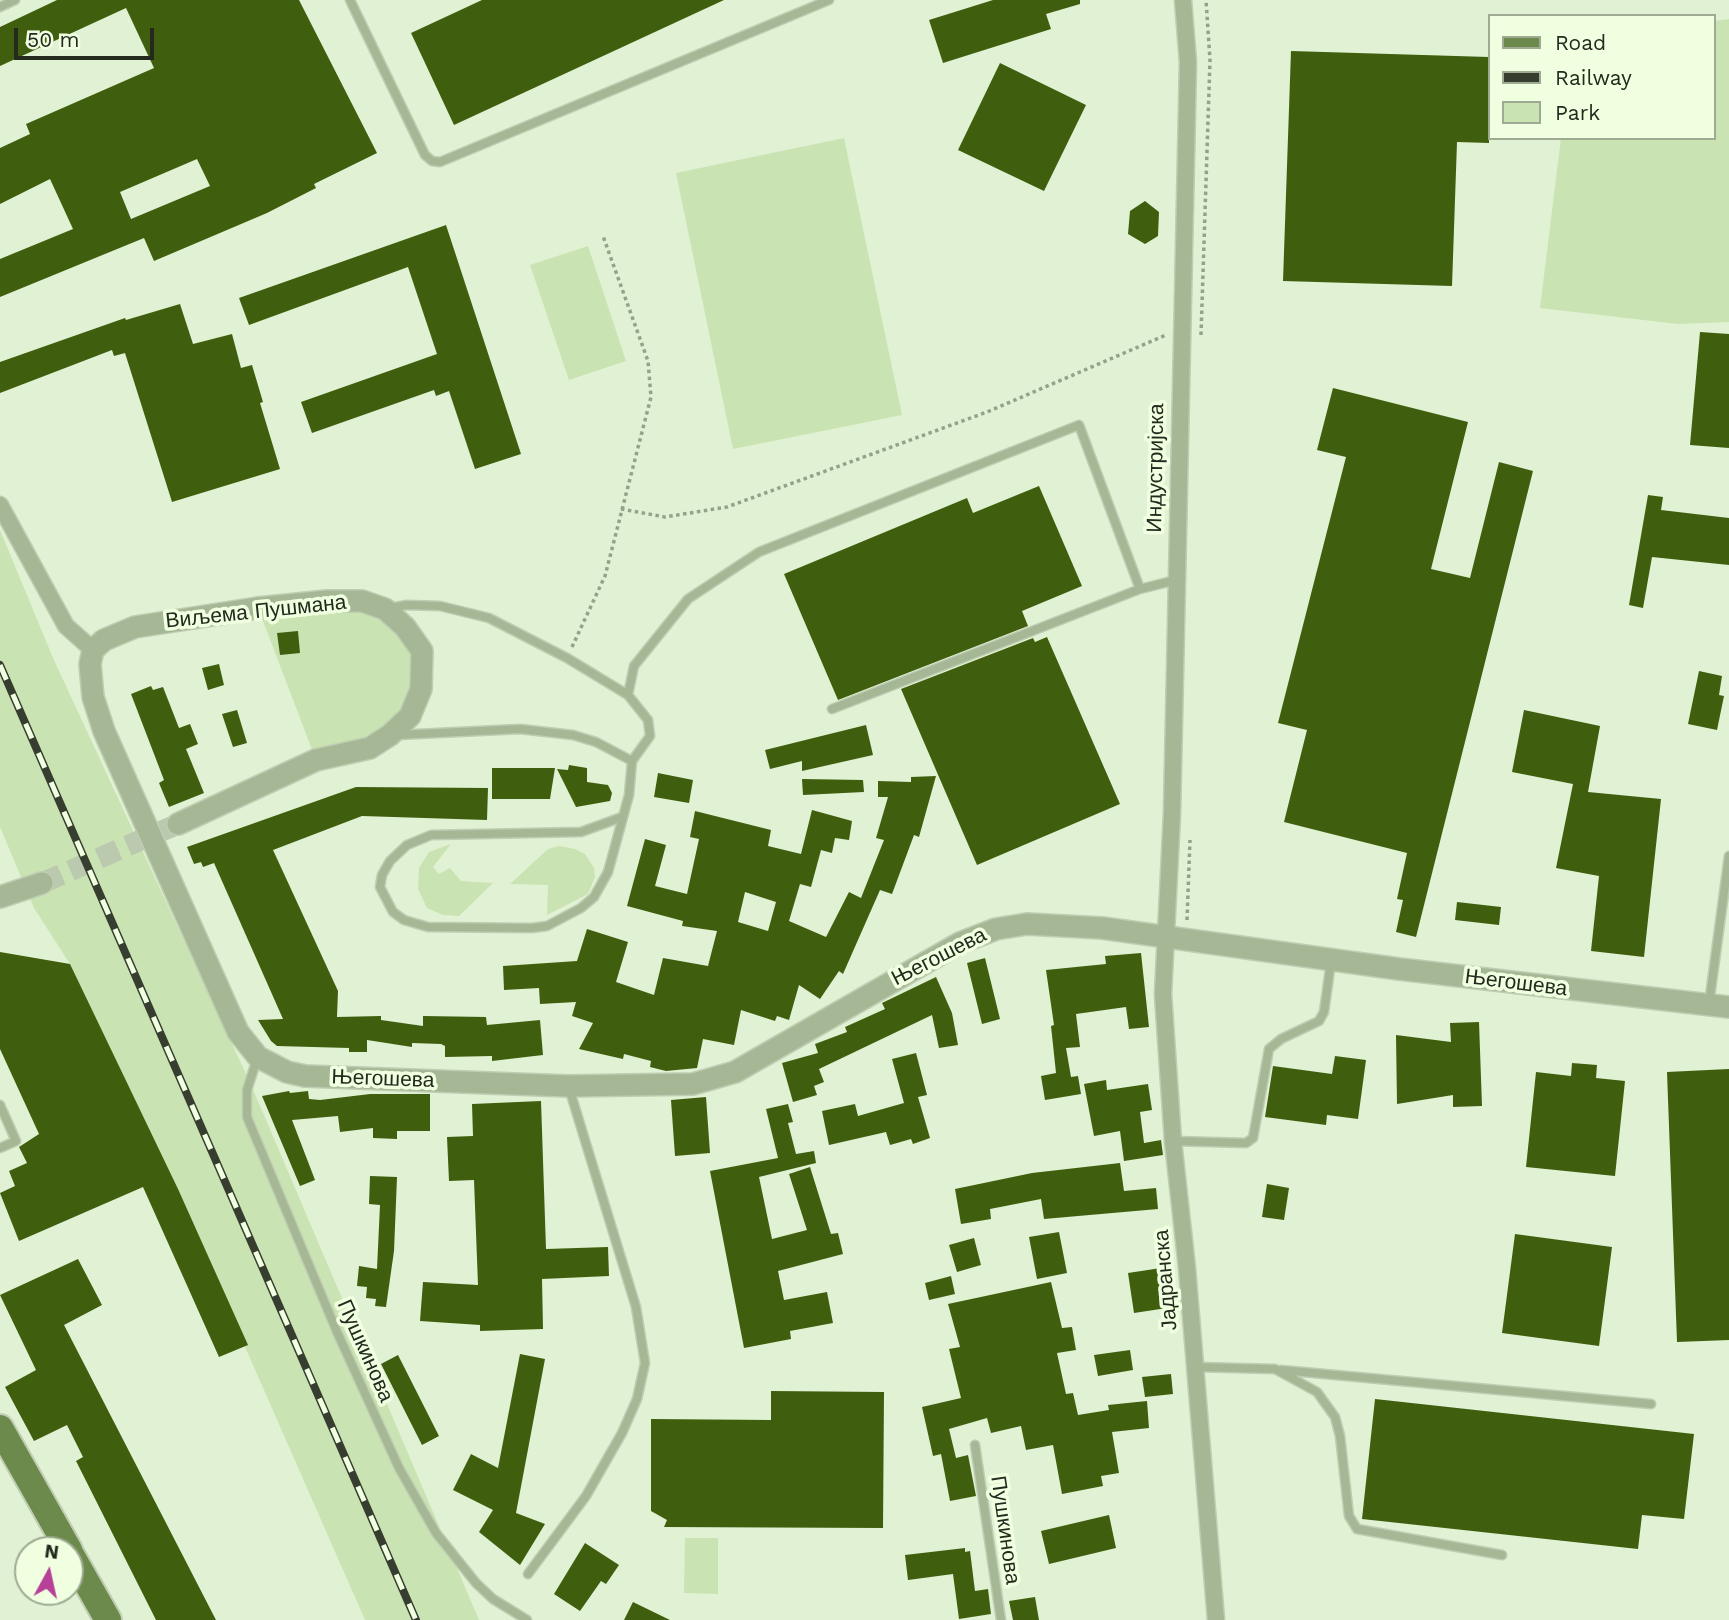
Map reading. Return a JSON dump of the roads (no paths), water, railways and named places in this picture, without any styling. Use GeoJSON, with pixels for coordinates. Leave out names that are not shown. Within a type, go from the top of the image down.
{"type":"FeatureCollection","features":[{"type":"Feature","properties":{"kind":"main road"},"geometry":{"type":"LineString","coordinates":[[0,1428],[61,1536]]}},
{"type":"Feature","properties":{"kind":"main road"},"geometry":{"type":"LineString","coordinates":[[84,1578],[108,1620]]}},
{"type":"Feature","properties":{"kind":"street","name":"Индустријска"},"geometry":{"type":"LineString","coordinates":[[1165,937],[1172,813],[1180,329],[1188,62],[1183,0]]}},
{"type":"Feature","properties":{"kind":"street"},"geometry":{"type":"LineString","coordinates":[[0,505],[66,626],[93,650],[90,664],[93,696],[104,731],[239,1032],[258,1057]]}},
{"type":"Feature","properties":{"kind":"street","name":"Виљема Пушмана"},"geometry":{"type":"LineString","coordinates":[[93,650],[119,631],[178,619],[327,601],[362,601],[385,609]]}},
{"type":"Feature","properties":{"kind":"street"},"geometry":{"type":"LineString","coordinates":[[178,824],[316,760],[370,748],[390,735],[410,716],[421,689],[424,668],[422,651],[405,627],[385,609]]}},
{"type":"Feature","properties":{"kind":"street"},"geometry":{"type":"LineString","coordinates":[[0,897],[41,883]]}},
{"type":"Feature","properties":{"kind":"street","name":"Његошева"},"geometry":{"type":"LineString","coordinates":[[258,1057],[275,1068],[305,1076],[568,1086],[693,1084],[735,1072],[938,955],[996,929],[1027,924],[1165,937],[1719,1006]]}},
{"type":"Feature","properties":{"kind":"street","name":"Јадранска"},"geometry":{"type":"LineString","coordinates":[[1165,937],[1163,994],[1173,1141],[1216,1620]]}},
{"type":"Feature","properties":{"kind":"lane"},"geometry":{"type":"LineString","coordinates":[[0,6],[15,0]]}},
{"type":"Feature","properties":{"kind":"lane"},"geometry":{"type":"LineString","coordinates":[[351,0],[425,155],[432,161],[440,162],[829,0]]}},
{"type":"Feature","properties":{"kind":"lane"},"geometry":{"type":"LineString","coordinates":[[628,695],[634,666],[688,599],[759,552],[1079,425],[1140,589]]}},
{"type":"Feature","properties":{"kind":"lane"},"geometry":{"type":"LineString","coordinates":[[832,709],[1140,589],[1175,580]]}},
{"type":"Feature","properties":{"kind":"lane"},"geometry":{"type":"LineString","coordinates":[[385,609],[407,605],[440,606],[489,618],[567,658],[628,695],[648,720],[650,736],[632,761],[629,795],[608,872],[594,897],[581,908],[547,926],[428,927],[404,920],[393,912],[380,887],[382,875],[390,860],[407,845],[431,835],[581,832],[622,817]]}},
{"type":"Feature","properties":{"kind":"lane"},"geometry":{"type":"LineString","coordinates":[[390,735],[533,730],[573,735],[596,742],[632,761]]}},
{"type":"Feature","properties":{"kind":"lane"},"geometry":{"type":"LineString","coordinates":[[1719,1006],[1729,856]]}},
{"type":"Feature","properties":{"kind":"lane"},"geometry":{"type":"LineString","coordinates":[[1173,1141],[1246,1143],[1253,1138],[1269,1049],[1281,1039],[1319,1021],[1324,1012],[1331,959]]}},
{"type":"Feature","properties":{"kind":"lane","name":"Пушкинова"},"geometry":{"type":"LineString","coordinates":[[258,1057],[247,1090],[247,1117],[337,1332],[399,1468],[436,1533],[476,1583],[493,1599],[527,1620]]}},
{"type":"Feature","properties":{"kind":"lane"},"geometry":{"type":"LineString","coordinates":[[528,1574],[586,1496],[622,1433],[636,1399],[645,1363],[636,1307],[568,1086]]}},
{"type":"Feature","properties":{"kind":"lane"},"geometry":{"type":"LineString","coordinates":[[0,1105],[16,1141],[0,1148]]}},
{"type":"Feature","properties":{"kind":"lane"},"geometry":{"type":"LineString","coordinates":[[1195,1367],[1275,1369],[1651,1404]]}},
{"type":"Feature","properties":{"kind":"lane"},"geometry":{"type":"LineString","coordinates":[[1275,1369],[1308,1385],[1329,1406],[1340,1436],[1349,1516],[1354,1527],[1372,1533],[1502,1555]]}},
{"type":"Feature","properties":{"kind":"lane","name":"Пушкинова"},"geometry":{"type":"LineString","coordinates":[[975,1445],[1001,1620]]}},
{"type":"Feature","properties":{"kind":"tunnel"},"geometry":{"type":"LineString","coordinates":[[42,883],[178,824]]}},
{"type":"Feature","properties":{"kind":"railway"},"geometry":{"type":"LineString","coordinates":[[0,665],[416,1620]]}}]}
